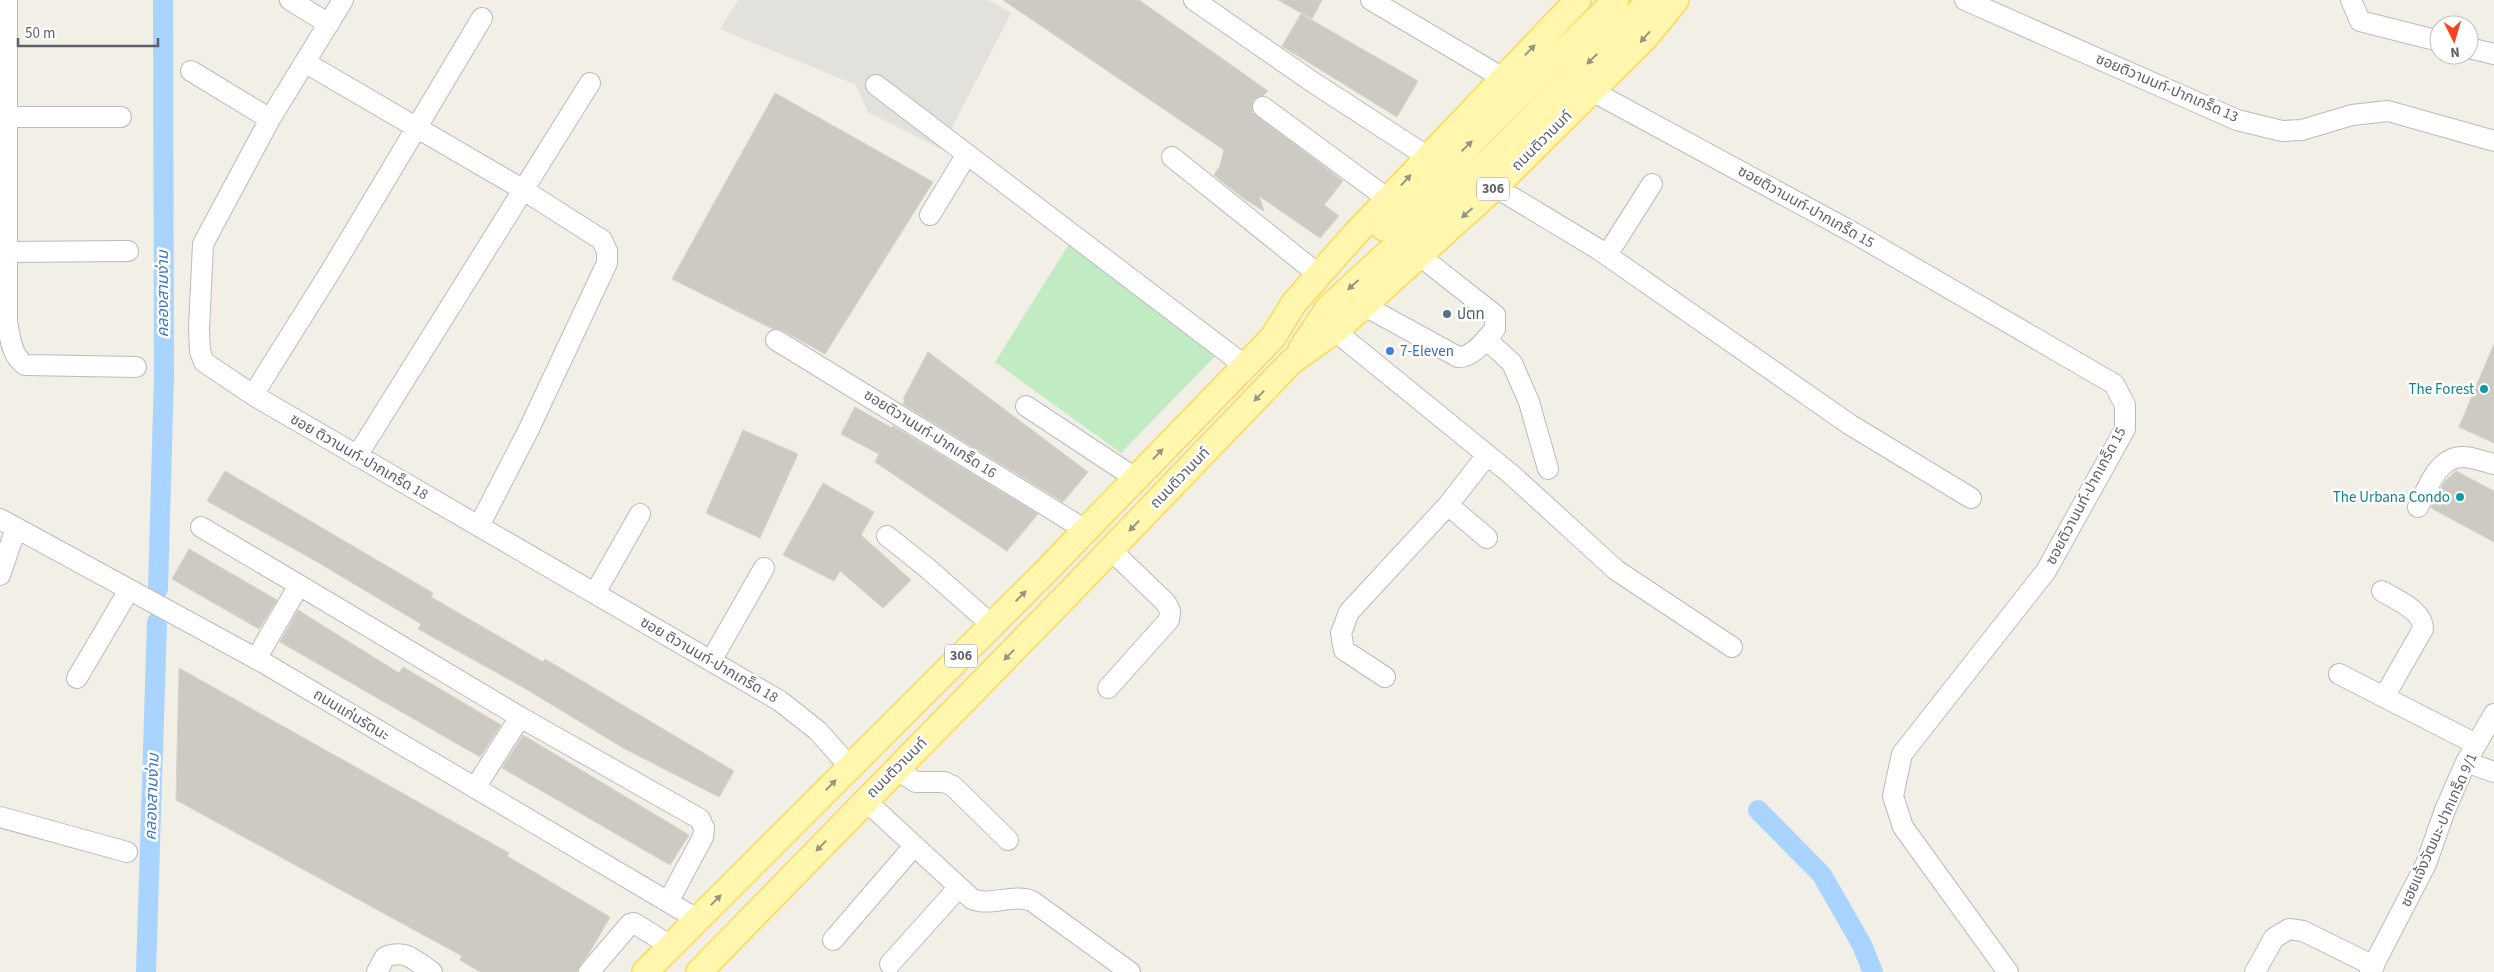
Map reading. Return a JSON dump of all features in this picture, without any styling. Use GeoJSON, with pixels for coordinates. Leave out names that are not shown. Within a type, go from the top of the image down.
{"type":"FeatureCollection","features":[{"type":"Feature","properties":{"kind":"main road","name":"306"},"geometry":{"type":"LineString","coordinates":[[1273,337],[1294,303],[1319,275],[1388,199],[1578,0]]}},
{"type":"Feature","properties":{"kind":"main road","name":"306"},"geometry":{"type":"LineString","coordinates":[[645,972],[992,625],[1244,365],[1273,337],[1306,310],[1369,241],[1616,0]]}},
{"type":"Feature","properties":{"kind":"main road","name":"306"},"geometry":{"type":"LineString","coordinates":[[1292,361],[1329,307],[1493,157],[1651,0]]}},
{"type":"Feature","properties":{"kind":"main road","name":"ถนนติวานนท์"},"geometry":{"type":"LineString","coordinates":[[699,972],[1111,550],[1292,361],[1335,330],[1495,187],[1644,39],[1676,0]]}},
{"type":"Feature","properties":{"kind":"street"},"geometry":{"type":"LineString","coordinates":[[7,0],[6,321],[14,352],[18,360],[25,366],[136,367]]}},
{"type":"Feature","properties":{"kind":"street"},"geometry":{"type":"LineString","coordinates":[[290,0],[329,24]]}},
{"type":"Feature","properties":{"kind":"street","name":"ซอย ติวานนท์-ปากเกร็ด 18"},"geometry":{"type":"LineString","coordinates":[[343,0],[270,119],[204,244],[199,329],[200,351],[204,362],[253,395],[780,701],[818,732],[849,766]]}},
{"type":"Feature","properties":{"kind":"street"},"geometry":{"type":"LineString","coordinates":[[1194,0],[1314,83],[1428,157]]}},
{"type":"Feature","properties":{"kind":"street"},"geometry":{"type":"LineString","coordinates":[[1371,0],[1502,78]]}},
{"type":"Feature","properties":{"kind":"street","name":"ซอยติวานนท์-ปากเกร็ด 13"},"geometry":{"type":"LineString","coordinates":[[1965,0],[2237,120],[2282,131],[2302,130],[2352,115],[2388,111],[2494,141]]}},
{"type":"Feature","properties":{"kind":"street"},"geometry":{"type":"LineString","coordinates":[[2351,0],[2360,21],[2429,38]]}},
{"type":"Feature","properties":{"kind":"street"},"geometry":{"type":"LineString","coordinates":[[253,395],[417,128],[482,18]]}},
{"type":"Feature","properties":{"kind":"street"},"geometry":{"type":"LineString","coordinates":[[2479,50],[2494,54]]}},
{"type":"Feature","properties":{"kind":"street"},"geometry":{"type":"LineString","coordinates":[[306,63],[522,189],[602,240],[607,251],[607,263],[528,431],[479,526]]}},
{"type":"Feature","properties":{"kind":"street"},"geometry":{"type":"LineString","coordinates":[[191,71],[270,119]]}},
{"type":"Feature","properties":{"kind":"street"},"geometry":{"type":"LineString","coordinates":[[357,456],[522,189],[590,83]]}},
{"type":"Feature","properties":{"kind":"street"},"geometry":{"type":"LineString","coordinates":[[876,85],[1244,365]]}},
{"type":"Feature","properties":{"kind":"street","name":"ซอยติวานนท์-ปากเกร็ด 15"},"geometry":{"type":"LineString","coordinates":[[1592,91],[1854,233],[2114,384],[2125,405],[2125,429],[2046,571],[1902,754],[1893,796],[1903,827],[2008,972]]}},
{"type":"Feature","properties":{"kind":"street"},"geometry":{"type":"LineString","coordinates":[[1263,107],[1388,199]]}},
{"type":"Feature","properties":{"kind":"street"},"geometry":{"type":"LineString","coordinates":[[8,117],[121,117]]}},
{"type":"Feature","properties":{"kind":"street"},"geometry":{"type":"LineString","coordinates":[[930,215],[966,154]]}},
{"type":"Feature","properties":{"kind":"street"},"geometry":{"type":"LineString","coordinates":[[1172,156],[1319,275]]}},
{"type":"Feature","properties":{"kind":"street"},"geometry":{"type":"LineString","coordinates":[[1607,255],[1652,184]]}},
{"type":"Feature","properties":{"kind":"street"},"geometry":{"type":"LineString","coordinates":[[1495,187],[1607,255],[1849,424],[1971,498]]}},
{"type":"Feature","properties":{"kind":"street"},"geometry":{"type":"LineString","coordinates":[[7,252],[128,251]]}},
{"type":"Feature","properties":{"kind":"street"},"geometry":{"type":"LineString","coordinates":[[1363,305],[1458,356],[1464,357],[1471,354],[1495,329],[1495,315],[1420,256]]}},
{"type":"Feature","properties":{"kind":"street"},"geometry":{"type":"LineString","coordinates":[[1335,330],[1488,455],[1616,570],[1732,648]]}},
{"type":"Feature","properties":{"kind":"street"},"geometry":{"type":"LineString","coordinates":[[1486,339],[1512,363],[1529,402],[1548,469]]}},
{"type":"Feature","properties":{"kind":"street","name":"ซอยติวานนท์-ปากเกร็ด 16"},"geometry":{"type":"LineString","coordinates":[[776,340],[1084,529]]}},
{"type":"Feature","properties":{"kind":"street"},"geometry":{"type":"LineString","coordinates":[[1026,406],[1135,478]]}},
{"type":"Feature","properties":{"kind":"street"},"geometry":{"type":"LineString","coordinates":[[1385,677],[1344,650],[1341,634],[1348,612],[1448,505],[1488,455]]}},
{"type":"Feature","properties":{"kind":"street"},"geometry":{"type":"LineString","coordinates":[[2418,507],[2436,472],[2454,458],[2465,457],[2494,464]]}},
{"type":"Feature","properties":{"kind":"street"},"geometry":{"type":"LineString","coordinates":[[1448,505],[1488,538]]}},
{"type":"Feature","properties":{"kind":"street"},"geometry":{"type":"LineString","coordinates":[[595,593],[640,514]]}},
{"type":"Feature","properties":{"kind":"street"},"geometry":{"type":"LineString","coordinates":[[0,575],[8,523]]}},
{"type":"Feature","properties":{"kind":"street","name":"ถนนแก่นรัตนะ"},"geometry":{"type":"LineString","coordinates":[[8,523],[256,659],[697,919]]}},
{"type":"Feature","properties":{"kind":"street"},"geometry":{"type":"LineString","coordinates":[[201,528],[520,717],[700,819],[704,828],[703,837],[668,902]]}},
{"type":"Feature","properties":{"kind":"street"},"geometry":{"type":"LineString","coordinates":[[887,536],[926,567],[992,625]]}},
{"type":"Feature","properties":{"kind":"street"},"geometry":{"type":"LineString","coordinates":[[1108,688],[1169,620],[1170,611],[1166,603],[1111,550]]}},
{"type":"Feature","properties":{"kind":"street"},"geometry":{"type":"LineString","coordinates":[[711,661],[764,568]]}},
{"type":"Feature","properties":{"kind":"street"},"geometry":{"type":"LineString","coordinates":[[256,659],[299,585]]}},
{"type":"Feature","properties":{"kind":"street"},"geometry":{"type":"LineString","coordinates":[[77,678],[129,590]]}},
{"type":"Feature","properties":{"kind":"street"},"geometry":{"type":"LineString","coordinates":[[2382,591],[2416,612],[2423,621],[2422,629],[2384,697]]}},
{"type":"Feature","properties":{"kind":"street"},"geometry":{"type":"LineString","coordinates":[[2339,674],[2384,697],[2471,753],[2494,772]]}},
{"type":"Feature","properties":{"kind":"street","name":"ซฮยแจ้งวัฒนะ-ปากเกร็ด 9/1"},"geometry":{"type":"LineString","coordinates":[[2372,969],[2426,864],[2445,810],[2471,753],[2494,714]]}},
{"type":"Feature","properties":{"kind":"street"},"geometry":{"type":"LineString","coordinates":[[475,788],[520,717]]}},
{"type":"Feature","properties":{"kind":"street"},"geometry":{"type":"LineString","coordinates":[[896,769],[916,782],[944,782],[953,786],[1008,840]]}},
{"type":"Feature","properties":{"kind":"street"},"geometry":{"type":"LineString","coordinates":[[865,800],[972,899],[980,902],[1024,898],[1032,901],[1130,972]]}},
{"type":"Feature","properties":{"kind":"street"},"geometry":{"type":"LineString","coordinates":[[0,817],[126,852]]}},
{"type":"Feature","properties":{"kind":"street"},"geometry":{"type":"LineString","coordinates":[[833,940],[914,846]]}},
{"type":"Feature","properties":{"kind":"street"},"geometry":{"type":"LineString","coordinates":[[890,964],[959,887]]}},
{"type":"Feature","properties":{"kind":"street"},"geometry":{"type":"LineString","coordinates":[[589,972],[630,924],[634,923],[671,946]]}},
{"type":"Feature","properties":{"kind":"street"},"geometry":{"type":"LineString","coordinates":[[2255,972],[2274,938],[2289,929],[2303,931],[2372,969]]}},
{"type":"Feature","properties":{"kind":"street"},"geometry":{"type":"LineString","coordinates":[[377,972],[385,957],[397,953],[408,956],[432,972]]}},
{"type":"Feature","properties":{"kind":"shaded area"},"geometry":{"type":"Polygon","coordinates":[[[738,0],[988,0],[1011,13],[941,149],[868,112],[856,85],[720,29],[738,0]]]}},
{"type":"Feature","properties":{"kind":"green space"},"geometry":{"type":"Polygon","coordinates":[[[1071,241],[1221,350],[1121,453],[995,362],[1071,241]]]}},
{"type":"Feature","properties":{"kind":"building"},"geometry":{"type":"Polygon","coordinates":[[[1003,0],[1139,0],[1268,91],[1253,100],[1252,112],[1343,181],[1324,205],[1339,216],[1320,238],[1259,196],[1264,211],[1243,198],[1214,175],[1220,166],[1224,150],[1003,0]]]}},
{"type":"Feature","properties":{"kind":"building"},"geometry":{"type":"Polygon","coordinates":[[[1278,0],[1322,0],[1312,19],[1278,0]]]}},
{"type":"Feature","properties":{"kind":"building"},"geometry":{"type":"Polygon","coordinates":[[[1301,14],[1418,81],[1397,117],[1282,46],[1301,14]]]}},
{"type":"Feature","properties":{"kind":"building"},"geometry":{"type":"Polygon","coordinates":[[[775,93],[933,182],[825,354],[782,330],[773,329],[672,279],[775,93]]]}},
{"type":"Feature","properties":{"kind":"building","name":"The Forest"},"geometry":{"type":"Polygon","coordinates":[[[2494,344],[2494,443],[2459,427],[2494,344]]]}},
{"type":"Feature","properties":{"kind":"building"},"geometry":{"type":"Polygon","coordinates":[[[928,352],[1088,472],[1063,502],[903,404],[905,400],[903,399],[928,352]]]}},
{"type":"Feature","properties":{"kind":"building"},"geometry":{"type":"Polygon","coordinates":[[[855,407],[892,428],[893,426],[1038,514],[1007,551],[875,462],[879,454],[841,434],[855,407]]]}},
{"type":"Feature","properties":{"kind":"building"},"geometry":{"type":"Polygon","coordinates":[[[743,430],[798,454],[760,538],[706,513],[743,430]]]}},
{"type":"Feature","properties":{"kind":"building"},"geometry":{"type":"Polygon","coordinates":[[[225,471],[433,593],[431,597],[543,662],[545,659],[734,771],[719,797],[625,749],[526,689],[418,629],[421,624],[314,560],[207,501],[225,471]]]}},
{"type":"Feature","properties":{"kind":"building","name":"The Urbana Condo"},"geometry":{"type":"Polygon","coordinates":[[[2456,471],[2494,491],[2494,542],[2431,508],[2444,482],[2456,471]]]}},
{"type":"Feature","properties":{"kind":"building"},"geometry":{"type":"Polygon","coordinates":[[[823,483],[874,512],[861,535],[911,580],[883,608],[840,571],[834,581],[783,555],[823,483]]]}},
{"type":"Feature","properties":{"kind":"building"},"geometry":{"type":"Polygon","coordinates":[[[189,549],[277,600],[259,629],[172,579],[189,549]]]}},
{"type":"Feature","properties":{"kind":"building"},"geometry":{"type":"Polygon","coordinates":[[[298,610],[399,673],[403,667],[501,725],[480,757],[280,642],[298,610]]]}},
{"type":"Feature","properties":{"kind":"building"},"geometry":{"type":"Polygon","coordinates":[[[179,668],[509,853],[507,856],[610,917],[577,972],[480,972],[460,960],[462,956],[176,800],[179,668]]]}},
{"type":"Feature","properties":{"kind":"building"},"geometry":{"type":"Polygon","coordinates":[[[523,735],[689,835],[670,865],[502,768],[523,735]]]}},
{"type":"Feature","properties":{"kind":"waterway","name":"คลองสามง่าม"},"geometry":{"type":"LineString","coordinates":[[158,589],[164,375],[163,0]]}},
{"type":"Feature","properties":{"kind":"waterway","name":"คลองสามง่าม"},"geometry":{"type":"LineString","coordinates":[[146,972],[157,622]]}},
{"type":"Feature","properties":{"kind":"waterway"},"geometry":{"type":"LineString","coordinates":[[1758,810],[1822,875],[1862,945],[1873,972]]}},
{"type":"Feature","properties":{"kind":"place","name":"ปตท"},"geometry":{"type":"Point","coordinates":[1447,314]}},
{"type":"Feature","properties":{"kind":"place","name":"7-Eleven"},"geometry":{"type":"Point","coordinates":[1390,351]}},
{"type":"Feature","properties":{"kind":"place","name":"The Forest"},"geometry":{"type":"Point","coordinates":[2484,389]}},
{"type":"Feature","properties":{"kind":"place","name":"The Urbana Condo"},"geometry":{"type":"Point","coordinates":[2460,497]}}]}
